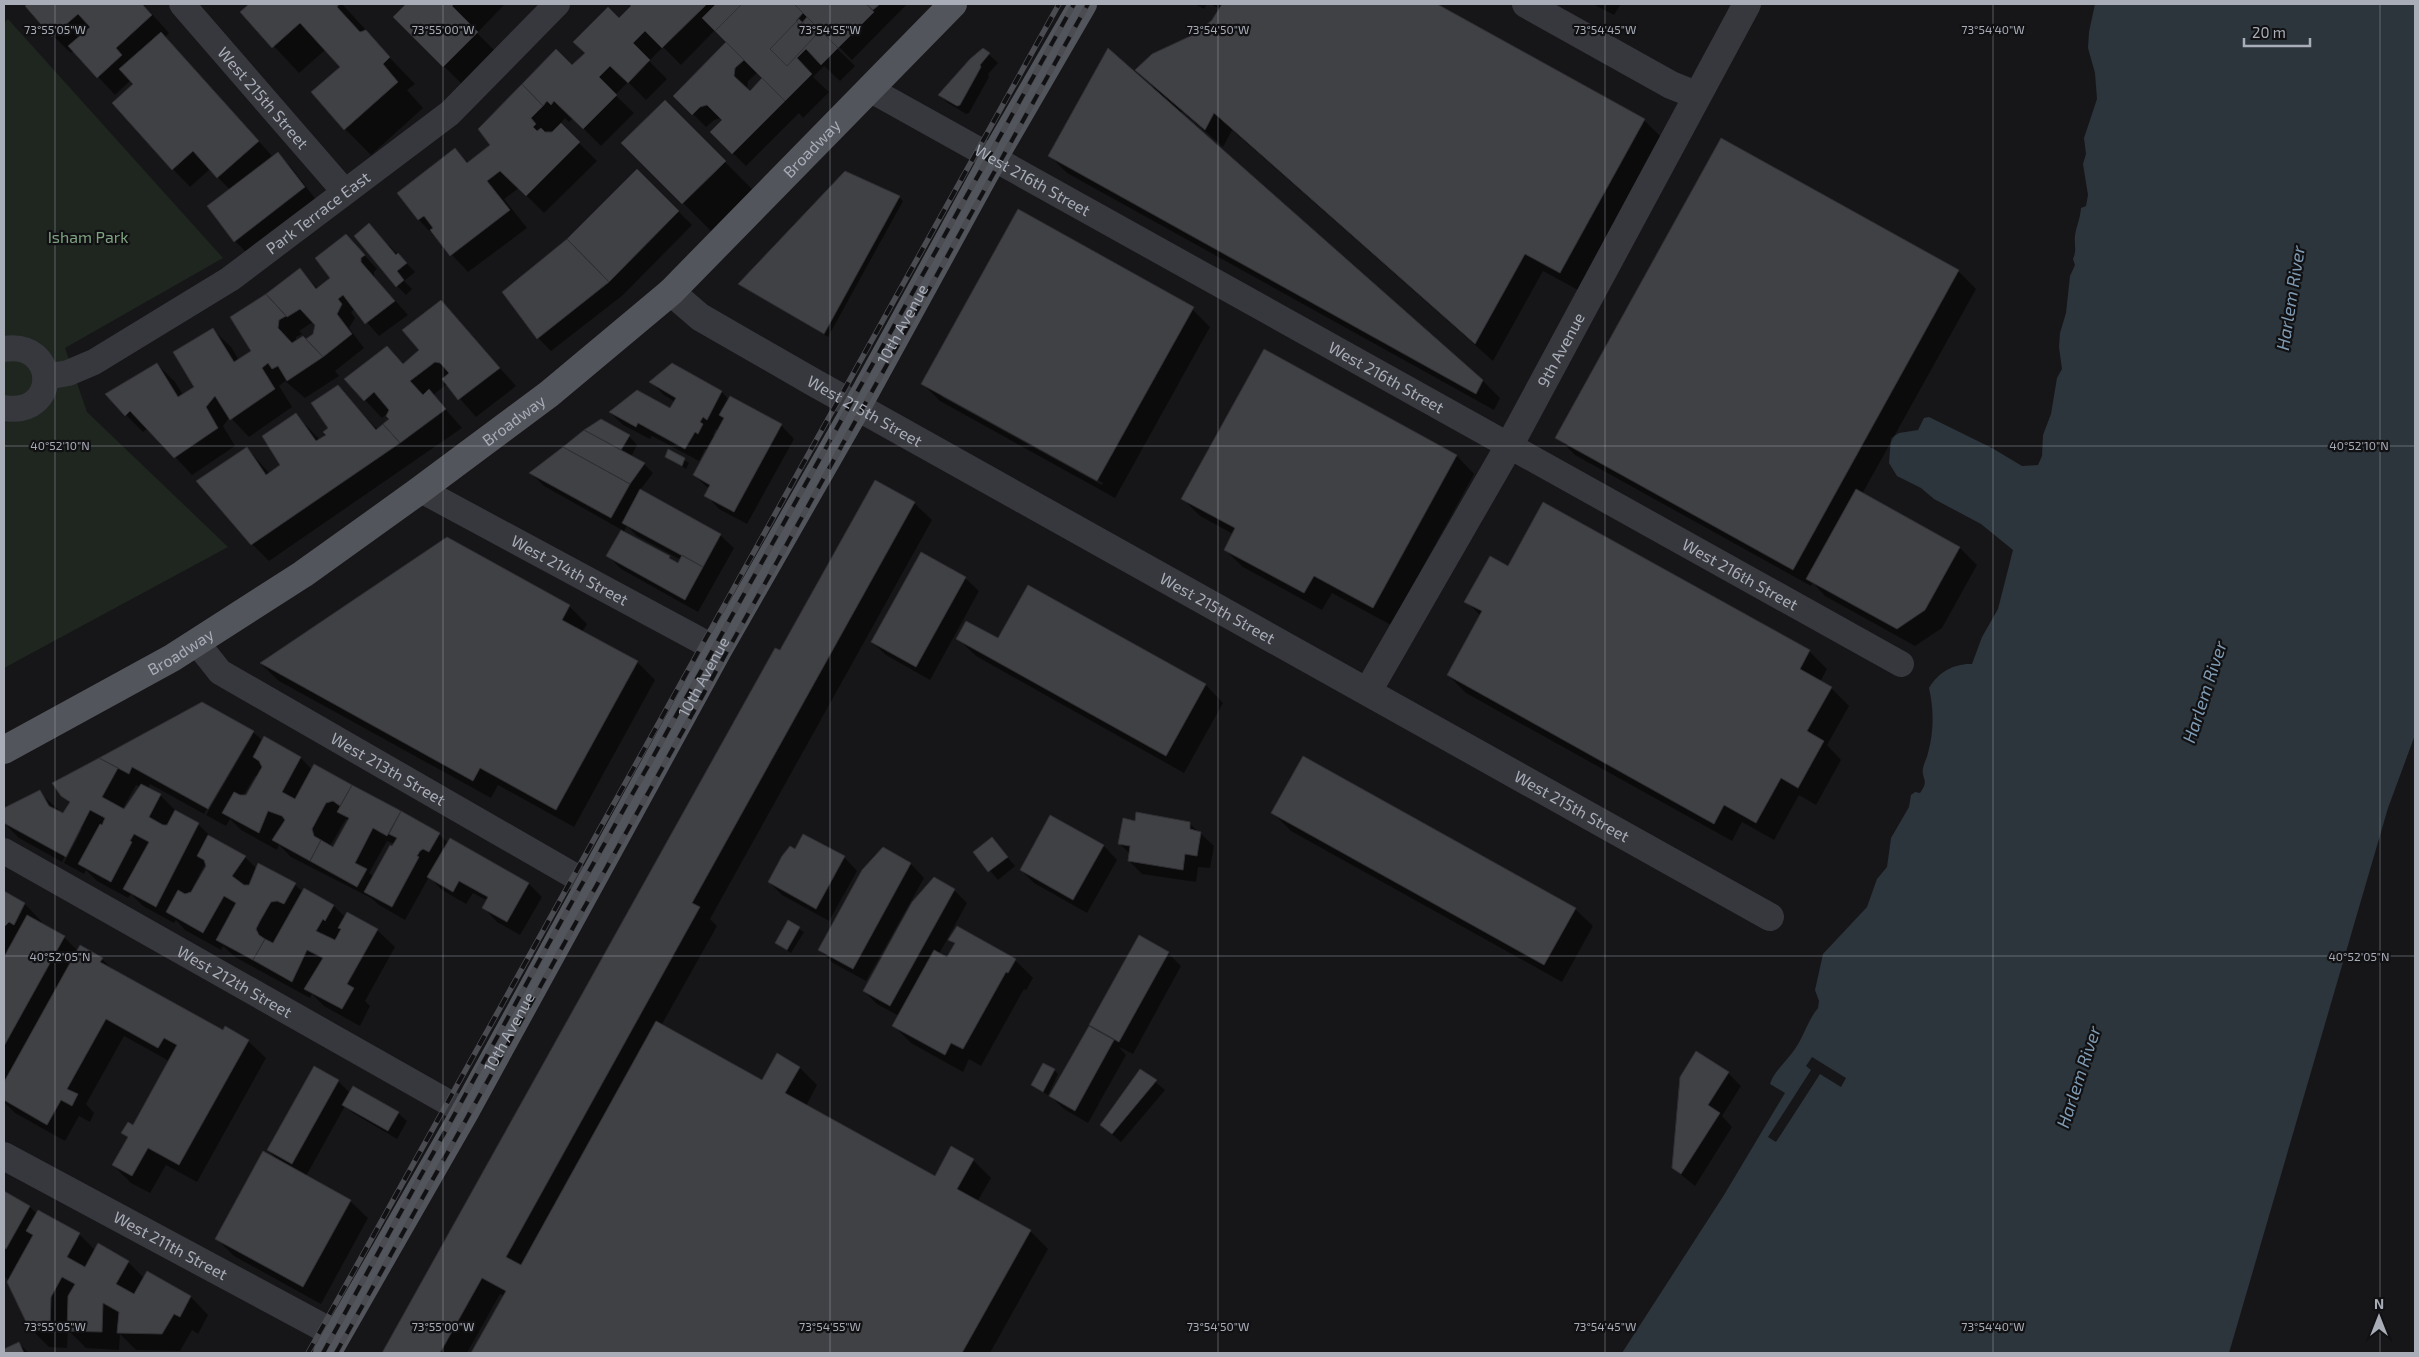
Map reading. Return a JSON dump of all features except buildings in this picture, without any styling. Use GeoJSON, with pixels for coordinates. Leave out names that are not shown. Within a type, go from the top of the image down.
{"type":"FeatureCollection","features":[{"type":"Feature","properties":{"kind":"main road","name":"Broadway"},"geometry":{"type":"LineString","coordinates":[[4,750],[197,643],[303,574],[420,490],[578,371],[671,292],[871,90],[953,4]]}},
{"type":"Feature","properties":{"kind":"main road","name":"10th Avenue"},"geometry":{"type":"LineString","coordinates":[[332,1344],[465,1112],[718,650],[857,407],[993,159],[1084,4]]}},
{"type":"Feature","properties":{"kind":"street","name":"West 215th Street"},"geometry":{"type":"LineString","coordinates":[[182,4],[345,192]]}},
{"type":"Feature","properties":{"kind":"street","name":"Park Terrace East"},"geometry":{"type":"LineString","coordinates":[[46,377],[68,372],[94,362],[222,284],[450,113],[557,4]]}},
{"type":"Feature","properties":{"kind":"street"},"geometry":{"type":"LineString","coordinates":[[1526,4],[1671,86],[1696,95]]}},
{"type":"Feature","properties":{"kind":"street","name":"9th Avenue"},"geometry":{"type":"LineString","coordinates":[[1368,691],[1508,446],[1696,95],[1747,4]]}},
{"type":"Feature","properties":{"kind":"street","name":"West 216th Street"},"geometry":{"type":"LineString","coordinates":[[871,90],[1901,664]]}},
{"type":"Feature","properties":{"kind":"street","name":"West 215th Street"},"geometry":{"type":"LineString","coordinates":[[671,292],[700,317],[857,407],[1770,917]]}},
{"type":"Feature","properties":{"kind":"street"},"geometry":{"type":"LineString","coordinates":[[4,350],[15,348],[35,354],[42,363],[46,377],[45,388],[36,402],[20,409],[4,408]]}},
{"type":"Feature","properties":{"kind":"street","name":"West 214th Street"},"geometry":{"type":"LineString","coordinates":[[420,490],[718,650]]}},
{"type":"Feature","properties":{"kind":"street","name":"West 213th Street"},"geometry":{"type":"LineString","coordinates":[[197,643],[220,672],[590,885]]}},
{"type":"Feature","properties":{"kind":"street","name":"West 212th Street"},"geometry":{"type":"LineString","coordinates":[[4,851],[465,1112]]}},
{"type":"Feature","properties":{"kind":"street","name":"West 211th Street"},"geometry":{"type":"LineString","coordinates":[[4,1156],[332,1344]]}},
{"type":"Feature","properties":{"kind":"green space","name":"Isham Park"},"geometry":{"type":"Polygon","coordinates":[[[8,19],[223,258],[65,348],[87,412],[228,547],[4,668],[4,23],[8,19]]]}},
{"type":"Feature","properties":{"kind":"water","name":"Harlem River"},"geometry":{"type":"Polygon","coordinates":[[[2095,4],[2415,4],[2415,735],[2388,808],[2229,1353],[1622,1353],[1724,1195],[1785,1093],[1770,1084],[1774,1075],[1798,1044],[1818,1008],[1819,1001],[1815,990],[1823,954],[1867,907],[1877,879],[1887,867],[1891,838],[1909,807],[1911,795],[1915,792],[1920,793],[1923,789],[1925,782],[1923,768],[1928,755],[1932,729],[1932,704],[1929,688],[1942,673],[1959,665],[1972,664],[1982,637],[1998,609],[2013,550],[1981,524],[1934,499],[1921,488],[1897,476],[1889,463],[1891,438],[1899,433],[1918,430],[1924,418],[1929,417],[1992,448],[2022,466],[2038,465],[2042,456],[2043,435],[2051,414],[2057,378],[2062,369],[2059,347],[2060,333],[2066,313],[2070,276],[2075,265],[2073,259],[2075,239],[2081,208],[2086,206],[2088,195],[2083,164],[2086,154],[2084,138],[2097,99],[2095,73],[2088,48],[2089,32],[2095,4]]]}},
{"type":"Feature","properties":{"kind":"pier"},"geometry":{"type":"Polygon","coordinates":[[[1812,1057],[1846,1078],[1841,1087],[1820,1074],[1776,1142],[1768,1137],[1811,1070],[1806,1066],[1812,1057]]]}},
{"type":"Feature","properties":{"kind":"railway"},"geometry":{"type":"LineString","coordinates":[[308,1353],[1059,4]]}},
{"type":"Feature","properties":{"kind":"railway"},"geometry":{"type":"LineString","coordinates":[[323,1353],[549,943],[1074,4]]}},
{"type":"Feature","properties":{"kind":"railway"},"geometry":{"type":"LineString","coordinates":[[336,1353],[1088,4]]}}]}
